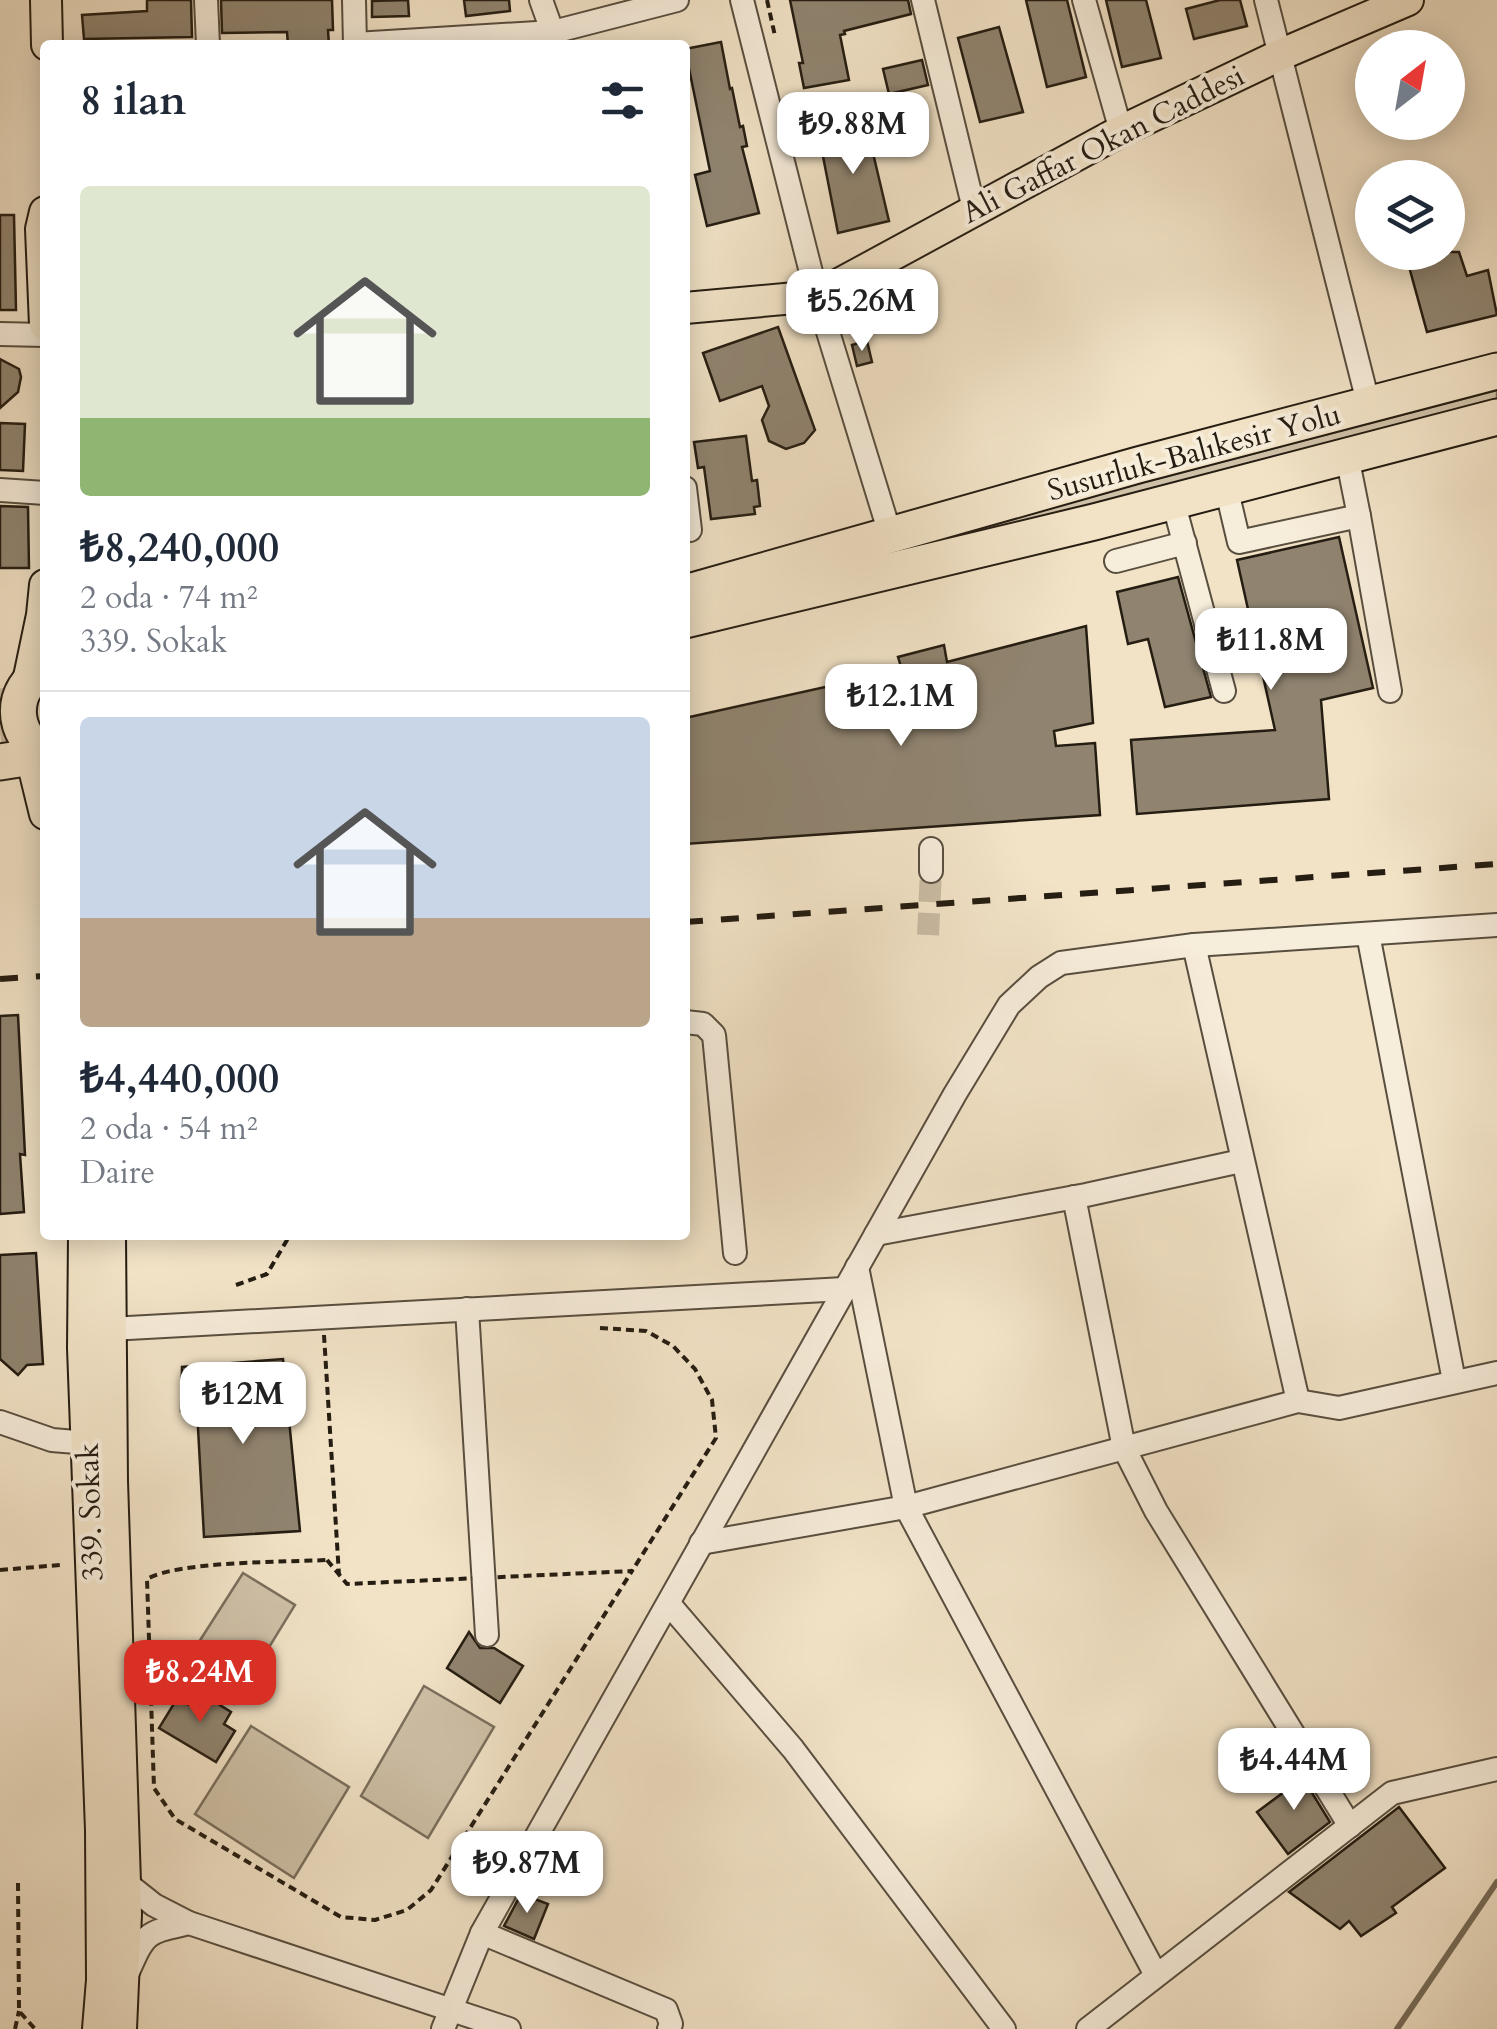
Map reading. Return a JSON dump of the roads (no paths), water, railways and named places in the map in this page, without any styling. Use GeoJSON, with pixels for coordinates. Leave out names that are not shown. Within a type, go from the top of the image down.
{"type":"FeatureCollection","features":[{"type":"Feature","properties":{"kind":"highway","name":"Susurluk-Balıkesir Yolu"},"geometry":{"type":"LineString","coordinates":[[690,591],[1138,465],[1497,371]]}},
{"type":"Feature","properties":{"kind":"highway","name":"Susurluk-Balıkesir Yolu"},"geometry":{"type":"LineString","coordinates":[[690,619],[1004,544],[1497,416]]}},
{"type":"Feature","properties":{"kind":"highway","name":"Susurluk-Balıkesir Yolu"},"geometry":{"type":"LineString","coordinates":[[690,577],[891,536]]}},
{"type":"Feature","properties":{"kind":"highway","name":"Susurluk-Balıkesir Yolu"},"geometry":{"type":"LineString","coordinates":[[690,641],[936,570],[1004,544]]}},
{"type":"Feature","properties":{"kind":"highway"},"geometry":{"type":"LineString","coordinates":[[28,675],[17,711],[30,754]]}},
{"type":"Feature","properties":{"kind":"main road"},"geometry":{"type":"LineString","coordinates":[[46,0],[47,40]]}},
{"type":"Feature","properties":{"kind":"main road","name":"Ali Gaffar Okan Caddesi"},"geometry":{"type":"LineString","coordinates":[[690,308],[816,296],[1122,131],[1282,54],[1408,0]]}},
{"type":"Feature","properties":{"kind":"main road"},"geometry":{"type":"LineString","coordinates":[[28,675],[40,611]]}},
{"type":"Feature","properties":{"kind":"main road"},"geometry":{"type":"LineString","coordinates":[[30,754],[40,794]]}},
{"type":"Feature","properties":{"kind":"main road","name":"339. Sokak"},"geometry":{"type":"LineString","coordinates":[[84,1240],[88,1443],[125,1920],[98,2029]]}},
{"type":"Feature","properties":{"kind":"main road","name":"339. Sokak"},"geometry":{"type":"LineString","coordinates":[[110,1240],[126,1882],[126,1979],[121,2029]]}},
{"type":"Feature","properties":{"kind":"street"},"geometry":{"type":"LineString","coordinates":[[206,0],[208,40]]}},
{"type":"Feature","properties":{"kind":"street"},"geometry":{"type":"LineString","coordinates":[[354,0],[355,40]]}},
{"type":"Feature","properties":{"kind":"street"},"geometry":{"type":"LineString","coordinates":[[542,0],[555,38]]}},
{"type":"Feature","properties":{"kind":"street"},"geometry":{"type":"LineString","coordinates":[[498,40],[555,38],[677,0]]}},
{"type":"Feature","properties":{"kind":"street"},"geometry":{"type":"LineString","coordinates":[[742,0],[816,296],[891,536]]}},
{"type":"Feature","properties":{"kind":"street"},"geometry":{"type":"LineString","coordinates":[[923,0],[974,208]]}},
{"type":"Feature","properties":{"kind":"street"},"geometry":{"type":"LineString","coordinates":[[1084,0],[1122,131]]}},
{"type":"Feature","properties":{"kind":"street"},"geometry":{"type":"LineString","coordinates":[[1266,0],[1368,406]]}},
{"type":"Feature","properties":{"kind":"street"},"geometry":{"type":"LineString","coordinates":[[0,334],[40,335]]}},
{"type":"Feature","properties":{"kind":"street"},"geometry":{"type":"LineString","coordinates":[[1346,456],[1390,691]]}},
{"type":"Feature","properties":{"kind":"street"},"geometry":{"type":"LineString","coordinates":[[1226,487],[1238,542],[1359,516]]}},
{"type":"Feature","properties":{"kind":"street"},"geometry":{"type":"LineString","coordinates":[[0,490],[40,492]]}},
{"type":"Feature","properties":{"kind":"street"},"geometry":{"type":"LineString","coordinates":[[1174,501],[1224,690]]}},
{"type":"Feature","properties":{"kind":"street"},"geometry":{"type":"LineString","coordinates":[[1116,561],[1185,543]]}},
{"type":"Feature","properties":{"kind":"street"},"geometry":{"type":"LineString","coordinates":[[447,2020],[482,1932],[1009,1004],[1038,977],[1061,963],[1194,944],[1497,925]]}},
{"type":"Feature","properties":{"kind":"street"},"geometry":{"type":"LineString","coordinates":[[1368,934],[1454,1381]]}},
{"type":"Feature","properties":{"kind":"street"},"geometry":{"type":"LineString","coordinates":[[1194,944],[1298,1401]]}},
{"type":"Feature","properties":{"kind":"street"},"geometry":{"type":"LineString","coordinates":[[690,1023],[704,1024],[714,1035],[736,1254]]}},
{"type":"Feature","properties":{"kind":"street"},"geometry":{"type":"LineString","coordinates":[[876,1234],[1241,1161]]}},
{"type":"Feature","properties":{"kind":"street"},"geometry":{"type":"LineString","coordinates":[[1074,1197],[1124,1448],[1156,1511],[1350,1826]]}},
{"type":"Feature","properties":{"kind":"street"},"geometry":{"type":"LineString","coordinates":[[857,1267],[906,1507],[1156,1975]]}},
{"type":"Feature","properties":{"kind":"street"},"geometry":{"type":"LineString","coordinates":[[110,1329],[844,1289]]}},
{"type":"Feature","properties":{"kind":"street"},"geometry":{"type":"LineString","coordinates":[[467,1309],[487,1635]]}},
{"type":"Feature","properties":{"kind":"street"},"geometry":{"type":"LineString","coordinates":[[700,1543],[906,1507],[1298,1401],[1339,1408],[1497,1372]]}},
{"type":"Feature","properties":{"kind":"street"},"geometry":{"type":"LineString","coordinates":[[0,1422],[52,1440],[88,1443]]}},
{"type":"Feature","properties":{"kind":"street"},"geometry":{"type":"LineString","coordinates":[[669,1604],[793,1749],[1004,2029]]}},
{"type":"Feature","properties":{"kind":"street"},"geometry":{"type":"LineString","coordinates":[[1088,2029],[1392,1793],[1497,1769]]}},
{"type":"Feature","properties":{"kind":"street"},"geometry":{"type":"LineString","coordinates":[[125,1920],[190,1923],[447,2020],[509,2029]]}},
{"type":"Feature","properties":{"kind":"street"},"geometry":{"type":"LineString","coordinates":[[482,1932],[666,2010],[669,2029]]}},
{"type":"Feature","properties":{"kind":"waterway"},"geometry":{"type":"LineString","coordinates":[[1397,2029],[1497,1882]]}},
{"type":"Feature","properties":{"kind":"tunnel"},"geometry":{"type":"LineString","coordinates":[[0,706],[40,702]]}},
{"type":"Feature","properties":{"kind":"tunnel"},"geometry":{"type":"LineString","coordinates":[[0,731],[40,727]]}},
{"type":"Feature","properties":{"kind":"tunnel"},"geometry":{"type":"LineString","coordinates":[[928,935],[931,871]]}},
{"type":"Feature","properties":{"kind":"railway"},"geometry":{"type":"LineString","coordinates":[[690,922],[1497,864]]}},
{"type":"Feature","properties":{"kind":"railway"},"geometry":{"type":"LineString","coordinates":[[0,979],[40,976]]}}]}
